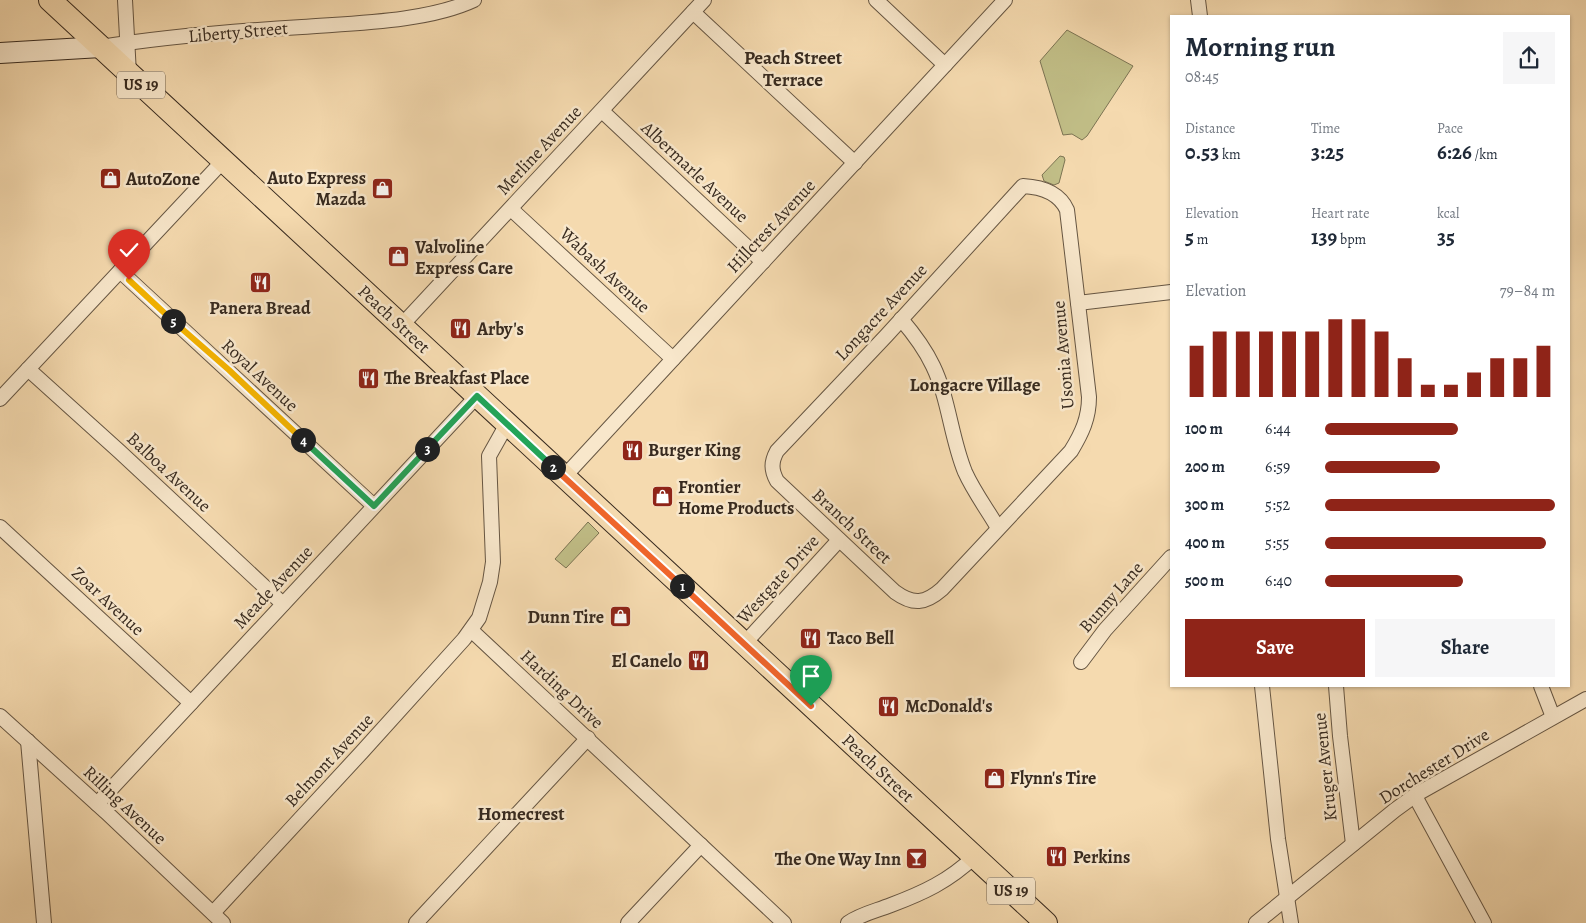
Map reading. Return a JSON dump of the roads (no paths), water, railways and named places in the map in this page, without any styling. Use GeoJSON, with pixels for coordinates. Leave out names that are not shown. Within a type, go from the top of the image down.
{"type":"FeatureCollection","features":[{"type":"Feature","properties":{"kind":"main road","name":"Peach Street"},"geometry":{"type":"LineString","coordinates":[[50,0],[1046,923]]}},
{"type":"Feature","properties":{"kind":"street"},"geometry":{"type":"LineString","coordinates":[[125,0],[128,74]]}},
{"type":"Feature","properties":{"kind":"street","name":"Liberty Street"},"geometry":{"type":"LineString","coordinates":[[0,53],[101,47],[127,42],[207,33],[417,16],[438,12],[474,0]]}},
{"type":"Feature","properties":{"kind":"street","name":"Merline Avenue"},"geometry":{"type":"LineString","coordinates":[[402,326],[704,0]]}},
{"type":"Feature","properties":{"kind":"street"},"geometry":{"type":"LineString","coordinates":[[876,0],[945,65]]}},
{"type":"Feature","properties":{"kind":"street","name":"Hillcrest Avenue"},"geometry":{"type":"LineString","coordinates":[[564,477],[1006,0]]}},
{"type":"Feature","properties":{"kind":"street"},"geometry":{"type":"LineString","coordinates":[[1198,0],[1200,15]]}},
{"type":"Feature","properties":{"kind":"street"},"geometry":{"type":"LineString","coordinates":[[693,12],[855,163]]}},
{"type":"Feature","properties":{"kind":"street","name":"Albermarle Avenue"},"geometry":{"type":"LineString","coordinates":[[602,111],[763,262]]}},
{"type":"Feature","properties":{"kind":"street"},"geometry":{"type":"LineString","coordinates":[[0,400],[223,161]]}},
{"type":"Feature","properties":{"kind":"street","name":"Usonia Avenue"},"geometry":{"type":"LineString","coordinates":[[918,602],[927,600],[935,595],[1071,451],[1086,424],[1089,412],[1088,397],[1067,210],[1061,200],[1051,193],[1039,187],[1023,186]]}},
{"type":"Feature","properties":{"kind":"street","name":"Longacre Avenue"},"geometry":{"type":"LineString","coordinates":[[771,466],[777,451],[1023,186]]}},
{"type":"Feature","properties":{"kind":"street","name":"Wabash Avenue"},"geometry":{"type":"LineString","coordinates":[[511,209],[673,358]]}},
{"type":"Feature","properties":{"kind":"street","name":"Royal Avenue"},"geometry":{"type":"LineString","coordinates":[[120,271],[374,506]]}},
{"type":"Feature","properties":{"kind":"street"},"geometry":{"type":"LineString","coordinates":[[1078,303],[1170,292]]}},
{"type":"Feature","properties":{"kind":"street"},"geometry":{"type":"LineString","coordinates":[[901,319],[927,354],[934,367],[965,471],[998,528]]}},
{"type":"Feature","properties":{"kind":"street","name":"Balboa Avenue"},"geometry":{"type":"LineString","coordinates":[[28,369],[283,604]]}},
{"type":"Feature","properties":{"kind":"street","name":"Meade Avenue"},"geometry":{"type":"LineString","coordinates":[[97,804],[477,396]]}},
{"type":"Feature","properties":{"kind":"street"},"geometry":{"type":"LineString","coordinates":[[471,630],[479,618],[490,582],[493,562],[489,456],[507,424]]}},
{"type":"Feature","properties":{"kind":"street","name":"Branch Street"},"geometry":{"type":"LineString","coordinates":[[771,466],[777,481],[895,592],[909,600],[918,602]]}},
{"type":"Feature","properties":{"kind":"street","name":"Zoar Avenue"},"geometry":{"type":"LineString","coordinates":[[0,527],[191,703]]}},
{"type":"Feature","properties":{"kind":"street","name":"Westgate Drive"},"geometry":{"type":"LineString","coordinates":[[744,644],[839,540]]}},
{"type":"Feature","properties":{"kind":"street","name":"Bunny Lane"},"geometry":{"type":"LineString","coordinates":[[1081,662],[1105,630],[1170,559]]}},
{"type":"Feature","properties":{"kind":"street","name":"Harding Drive"},"geometry":{"type":"LineString","coordinates":[[471,630],[784,923]]}},
{"type":"Feature","properties":{"kind":"street","name":"Belmont Avenue"},"geometry":{"type":"LineString","coordinates":[[220,920],[361,753],[471,630]]}},
{"type":"Feature","properties":{"kind":"street"},"geometry":{"type":"LineString","coordinates":[[1262,687],[1278,839],[1291,923]]}},
{"type":"Feature","properties":{"kind":"street","name":"Kruger Avenue"},"geometry":{"type":"LineString","coordinates":[[1336,687],[1353,844]]}},
{"type":"Feature","properties":{"kind":"street"},"geometry":{"type":"LineString","coordinates":[[1541,687],[1553,717]]}},
{"type":"Feature","properties":{"kind":"street","name":"Dorchester Drive"},"geometry":{"type":"LineString","coordinates":[[1256,923],[1415,796],[1586,699]]}},
{"type":"Feature","properties":{"kind":"street","name":"Rilling Avenue"},"geometry":{"type":"LineString","coordinates":[[0,716],[220,920]]}},
{"type":"Feature","properties":{"kind":"street"},"geometry":{"type":"LineString","coordinates":[[416,923],[588,738]]}},
{"type":"Feature","properties":{"kind":"street"},"geometry":{"type":"LineString","coordinates":[[28,741],[44,923]]}},
{"type":"Feature","properties":{"kind":"street"},"geometry":{"type":"LineString","coordinates":[[1415,796],[1484,923]]}},
{"type":"Feature","properties":{"kind":"street"},"geometry":{"type":"LineString","coordinates":[[628,923],[701,845]]}},
{"type":"Feature","properties":{"kind":"street"},"geometry":{"type":"LineString","coordinates":[[848,923],[862,915],[912,897],[945,881],[974,857]]}},
{"type":"Feature","properties":{"kind":"place","name":"AutoZone"},"geometry":{"type":"Point","coordinates":[110,179]}},
{"type":"Feature","properties":{"kind":"place","name":"Auto Express Mazda"},"geometry":{"type":"Point","coordinates":[382,188]}},
{"type":"Feature","properties":{"kind":"place","name":"Valvoline Express Care"},"geometry":{"type":"Point","coordinates":[399,257]}},
{"type":"Feature","properties":{"kind":"place","name":"Panera Bread"},"geometry":{"type":"Point","coordinates":[260,283]}},
{"type":"Feature","properties":{"kind":"place","name":"Arby's"},"geometry":{"type":"Point","coordinates":[461,329]}},
{"type":"Feature","properties":{"kind":"place","name":"The Breakfast Place"},"geometry":{"type":"Point","coordinates":[368,378]}},
{"type":"Feature","properties":{"kind":"place","name":"Burger King"},"geometry":{"type":"Point","coordinates":[632,450]}},
{"type":"Feature","properties":{"kind":"place","name":"Frontier Home Products"},"geometry":{"type":"Point","coordinates":[662,497]}},
{"type":"Feature","properties":{"kind":"place","name":"Dunn Tire"},"geometry":{"type":"Point","coordinates":[620,617]}},
{"type":"Feature","properties":{"kind":"place","name":"Taco Bell"},"geometry":{"type":"Point","coordinates":[811,638]}},
{"type":"Feature","properties":{"kind":"place","name":"El Canelo"},"geometry":{"type":"Point","coordinates":[698,661]}},
{"type":"Feature","properties":{"kind":"place","name":"McDonald's"},"geometry":{"type":"Point","coordinates":[889,706]}},
{"type":"Feature","properties":{"kind":"place","name":"Flynn's Tire"},"geometry":{"type":"Point","coordinates":[994,778]}},
{"type":"Feature","properties":{"kind":"place","name":"Perkins"},"geometry":{"type":"Point","coordinates":[1057,857]}},
{"type":"Feature","properties":{"kind":"place","name":"The One Way Inn"},"geometry":{"type":"Point","coordinates":[917,859]}},
{"type":"Feature","properties":{"kind":"district","name":"Peach Street Terrace"},"geometry":{"type":"Point","coordinates":[793,69]}},
{"type":"Feature","properties":{"kind":"district","name":"Longacre Village"},"geometry":{"type":"Point","coordinates":[975,385]}},
{"type":"Feature","properties":{"kind":"district","name":"Homecrest"},"geometry":{"type":"Point","coordinates":[521,814]}}]}
